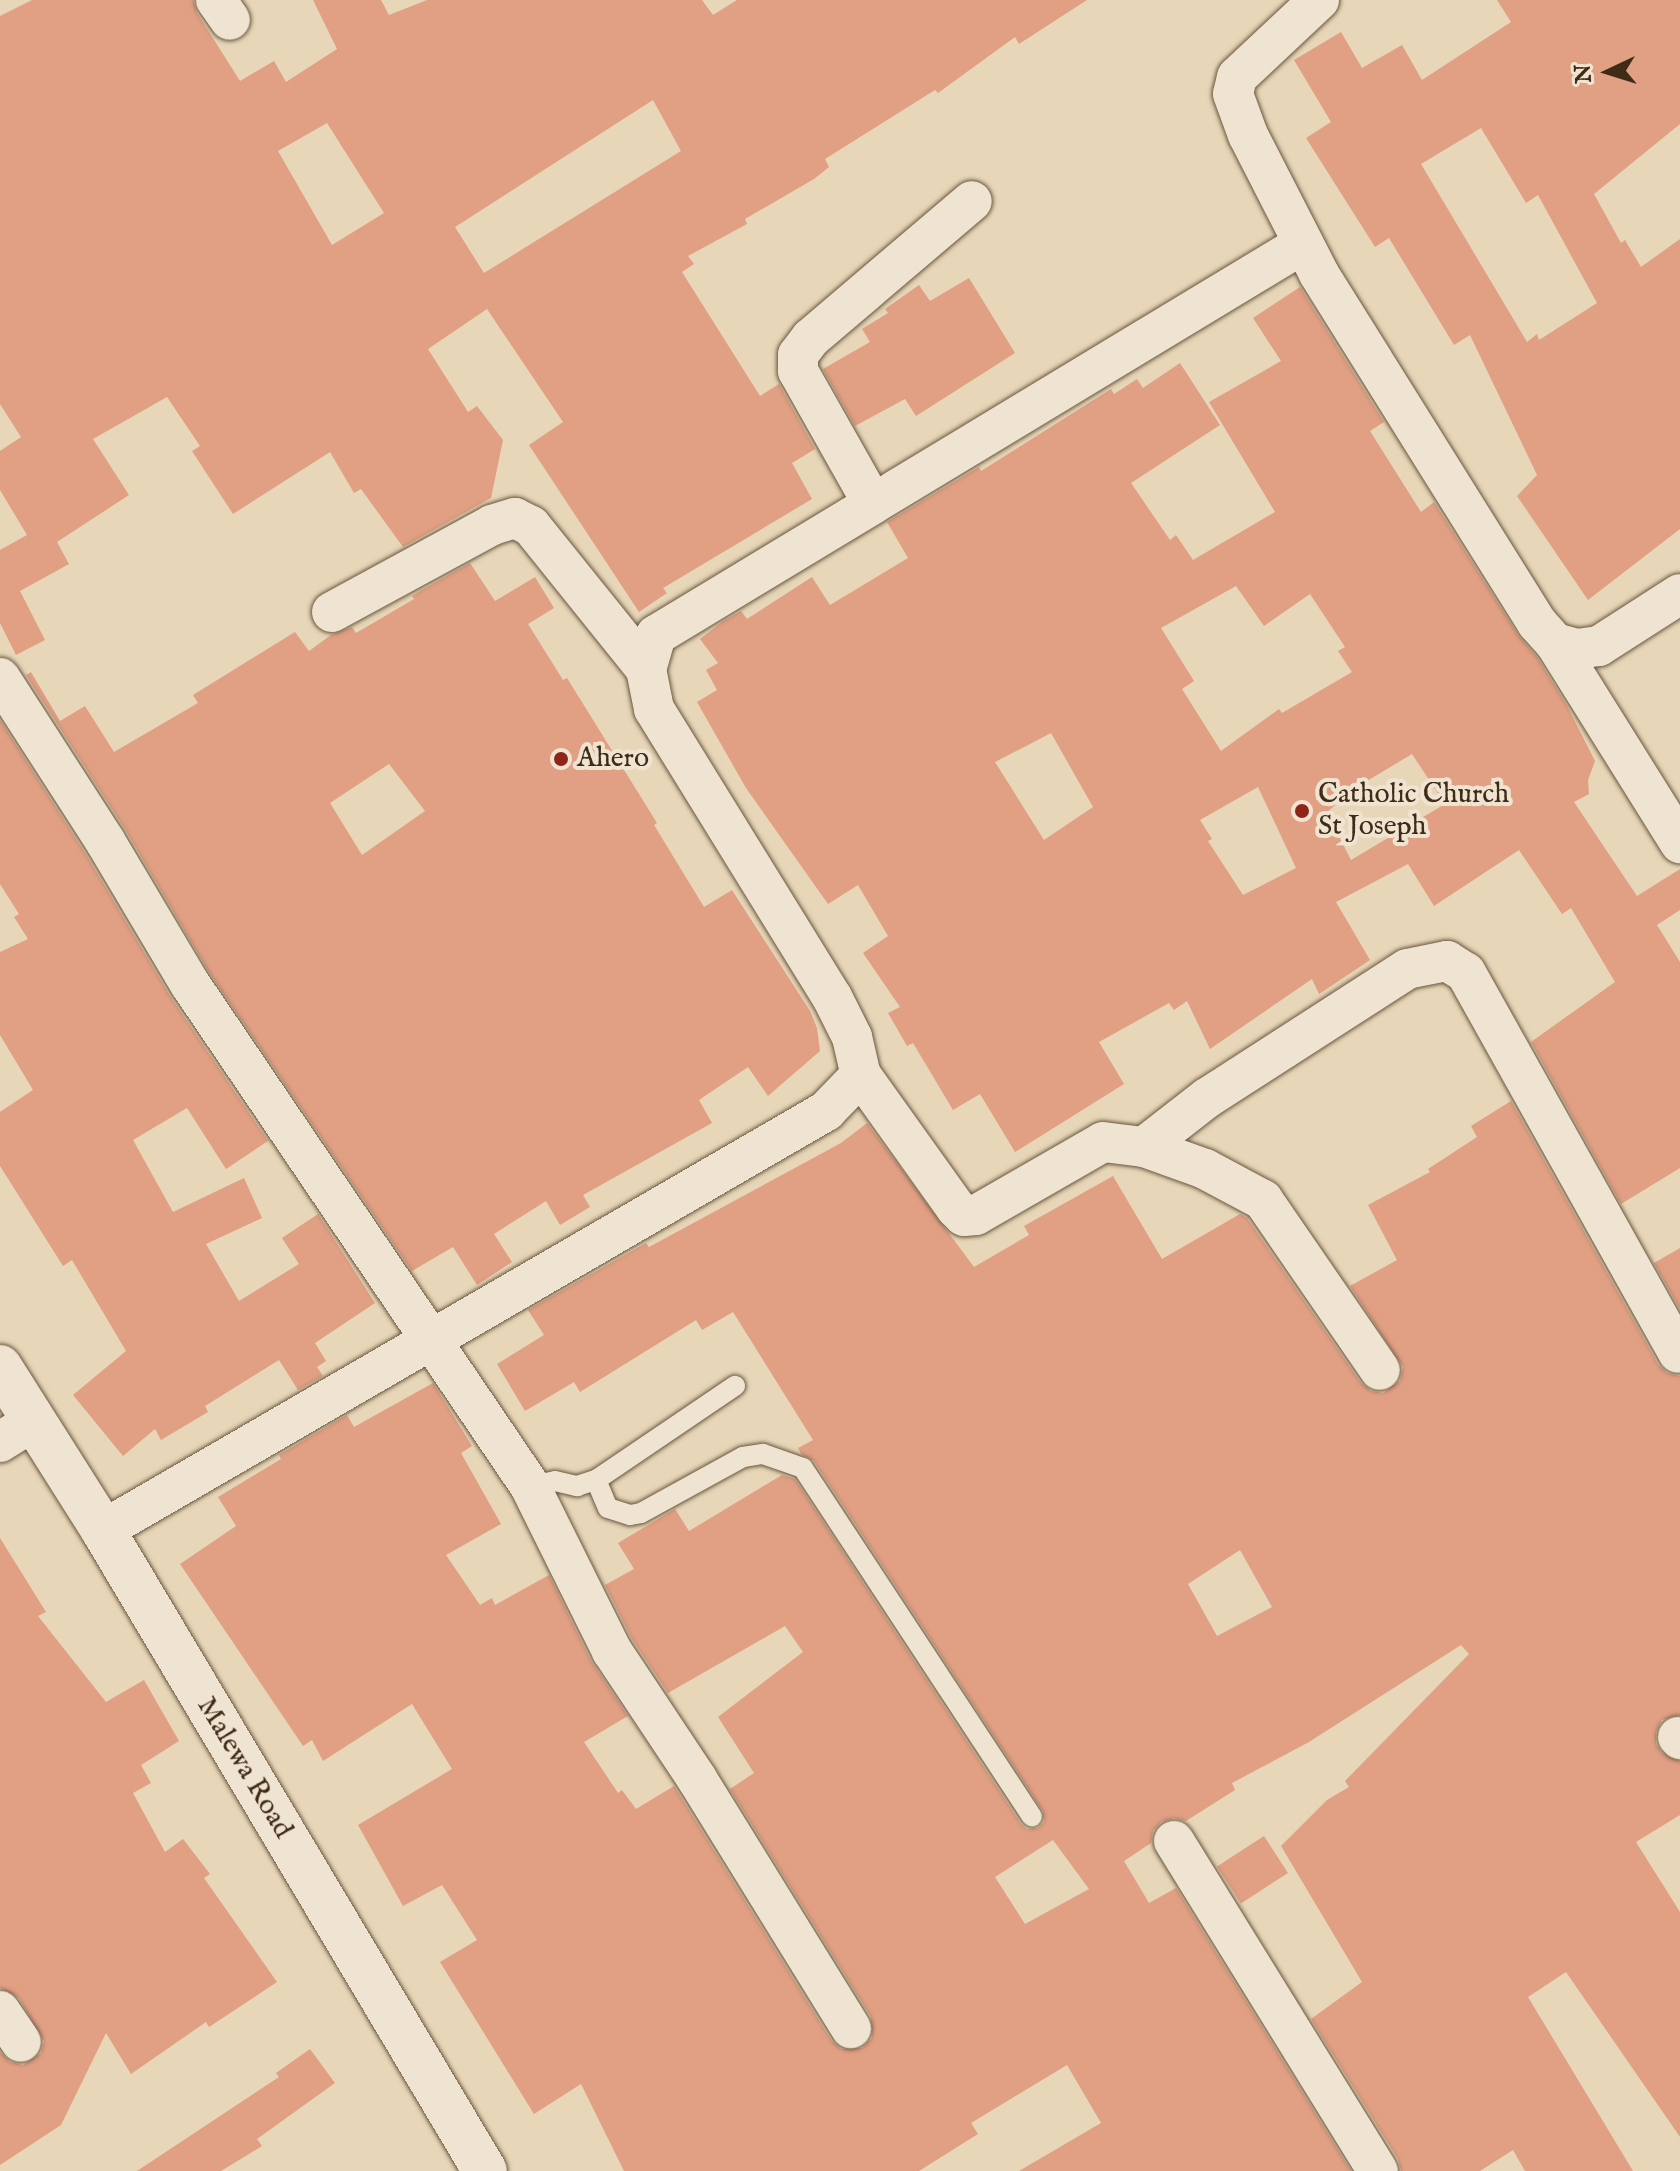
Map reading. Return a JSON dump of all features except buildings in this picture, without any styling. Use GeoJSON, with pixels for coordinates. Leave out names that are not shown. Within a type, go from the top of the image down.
{"type":"FeatureCollection","features":[{"type":"Feature","properties":{"kind":"street"},"geometry":{"type":"LineString","coordinates":[[1319,0],[1237,77],[1233,94],[1248,135],[1303,244],[1520,596],[1555,643],[1680,843]]}},
{"type":"Feature","properties":{"kind":"street"},"geometry":{"type":"LineString","coordinates":[[873,504],[798,371],[798,355],[811,338],[972,201]]}},
{"type":"Feature","properties":{"kind":"street"},"geometry":{"type":"LineString","coordinates":[[646,669],[656,635],[1303,244]]}},
{"type":"Feature","properties":{"kind":"street"},"geometry":{"type":"LineString","coordinates":[[332,612],[492,525],[515,518],[531,526],[646,669],[654,709],[832,997],[852,1037],[861,1075],[935,1182],[964,1216],[976,1215],[1103,1142],[1144,1147],[1205,1169],[1263,1200],[1380,1370]]}},
{"type":"Feature","properties":{"kind":"street"},"geometry":{"type":"LineString","coordinates":[[1555,643],[1577,649],[1599,646],[1680,594]]}},
{"type":"Feature","properties":{"kind":"street"},"geometry":{"type":"LineString","coordinates":[[0,678],[105,841],[190,984],[530,1486],[612,1651],[697,1779],[851,2028]]}},
{"type":"Feature","properties":{"kind":"street"},"geometry":{"type":"LineString","coordinates":[[1144,1147],[1207,1098],[1407,969],[1447,961],[1466,973],[1678,1353]]}},
{"type":"Feature","properties":{"kind":"street"},"geometry":{"type":"LineString","coordinates":[[103,1530],[826,1111],[861,1075]]}},
{"type":"Feature","properties":{"kind":"street","name":"Malewa Road"},"geometry":{"type":"LineString","coordinates":[[0,1367],[17,1432],[103,1530],[485,2171]]}},
{"type":"Feature","properties":{"kind":"street"},"geometry":{"type":"LineString","coordinates":[[1174,1841],[1378,2171]]}},
{"type":"Feature","properties":{"kind":"lane"},"geometry":{"type":"LineString","coordinates":[[530,1486],[555,1481],[577,1486],[596,1480],[735,1386]]}},
{"type":"Feature","properties":{"kind":"lane"},"geometry":{"type":"LineString","coordinates":[[596,1480],[608,1508],[630,1515],[641,1513],[743,1457],[763,1454],[803,1468],[1032,1817]]}},
{"type":"Feature","properties":{"kind":"place","name":"Ahero"},"geometry":{"type":"Point","coordinates":[561,759]}},
{"type":"Feature","properties":{"kind":"place","name":"Catholic Church St Joseph"},"geometry":{"type":"Point","coordinates":[1302,811]}}]}
